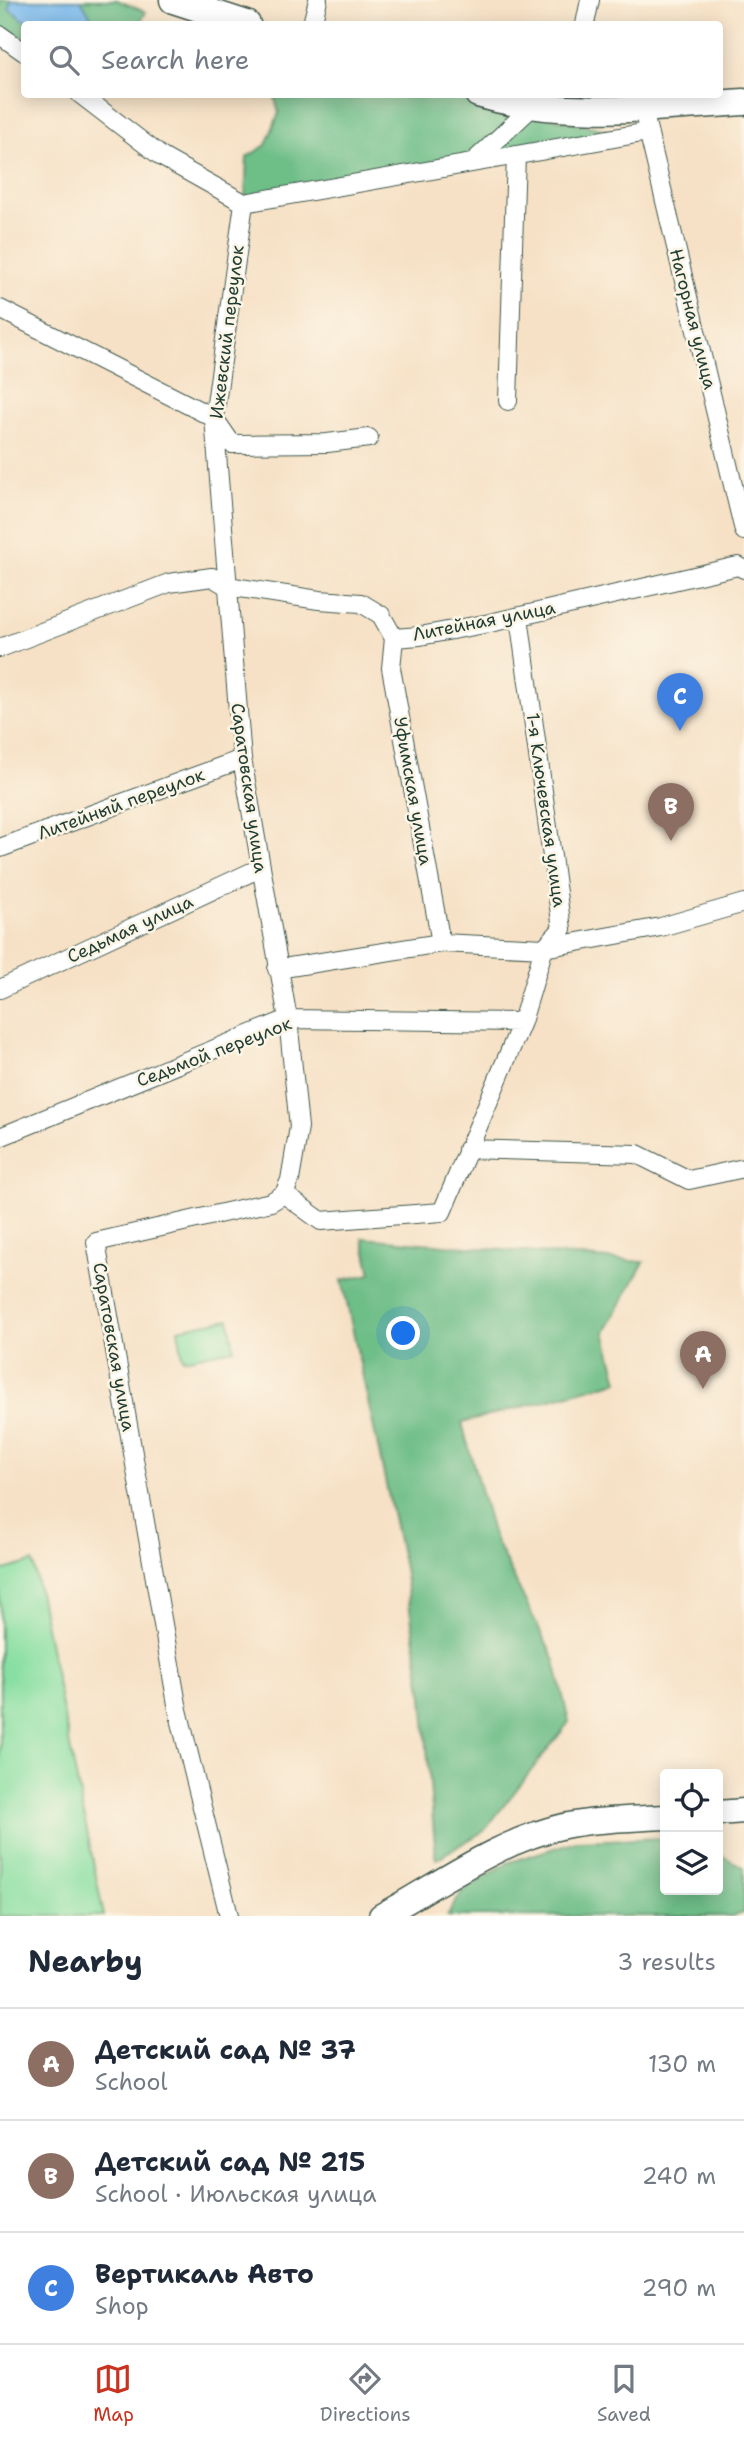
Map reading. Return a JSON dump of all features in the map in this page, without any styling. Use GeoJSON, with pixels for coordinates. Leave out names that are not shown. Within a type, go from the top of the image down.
{"type":"FeatureCollection","features":[{"type":"Feature","properties":{"kind":"main road"},"geometry":{"type":"LineString","coordinates":[[173,0],[238,21]]}},
{"type":"Feature","properties":{"kind":"main road"},"geometry":{"type":"LineString","coordinates":[[496,98],[533,106],[570,102],[645,120],[744,102]]}},
{"type":"Feature","properties":{"kind":"street"},"geometry":{"type":"LineString","coordinates":[[313,21],[318,0]]}},
{"type":"Feature","properties":{"kind":"street"},"geometry":{"type":"LineString","coordinates":[[586,21],[590,0]]}},
{"type":"Feature","properties":{"kind":"street"},"geometry":{"type":"LineString","coordinates":[[0,35],[21,50]]}},
{"type":"Feature","properties":{"kind":"street"},"geometry":{"type":"LineString","coordinates":[[85,98],[162,157],[244,203],[516,155],[645,120]]}},
{"type":"Feature","properties":{"kind":"street"},"geometry":{"type":"LineString","coordinates":[[472,163],[533,106]]}},
{"type":"Feature","properties":{"kind":"street","name":"Нагорная улица"},"geometry":{"type":"LineString","coordinates":[[645,120],[744,531]]}},
{"type":"Feature","properties":{"kind":"street"},"geometry":{"type":"LineString","coordinates":[[508,401],[516,155]]}},
{"type":"Feature","properties":{"kind":"street","name":"Ижевский переулок"},"geometry":{"type":"LineString","coordinates":[[227,586],[214,418],[244,203]]}},
{"type":"Feature","properties":{"kind":"street"},"geometry":{"type":"LineString","coordinates":[[0,309],[214,418],[232,444],[327,443],[369,438]]}},
{"type":"Feature","properties":{"kind":"street","name":"Литейная улица"},"geometry":{"type":"LineString","coordinates":[[0,648],[169,583],[212,577],[227,586],[319,600],[361,603],[381,615],[394,638],[420,636],[519,617],[738,566],[744,569]]}},
{"type":"Feature","properties":{"kind":"street","name":"Саратовская улица"},"geometry":{"type":"LineString","coordinates":[[227,586],[242,759],[277,969],[288,1019],[299,1128],[290,1180],[285,1194],[271,1202],[96,1242],[178,1710],[229,1916]]}},
{"type":"Feature","properties":{"kind":"street","name":"1-я Ключевская улица"},"geometry":{"type":"LineString","coordinates":[[285,1194],[320,1222],[442,1212],[522,1022],[544,948],[562,929],[519,617]]}},
{"type":"Feature","properties":{"kind":"street","name":"Уфимская улица"},"geometry":{"type":"LineString","coordinates":[[394,638],[391,668],[442,943]]}},
{"type":"Feature","properties":{"kind":"street","name":"Литейный переулок"},"geometry":{"type":"LineString","coordinates":[[0,848],[242,759]]}},
{"type":"Feature","properties":{"kind":"street","name":"Седьмая улица"},"geometry":{"type":"LineString","coordinates":[[0,989],[260,869]]}},
{"type":"Feature","properties":{"kind":"street"},"geometry":{"type":"LineString","coordinates":[[277,969],[442,943],[544,948],[661,927],[744,903]]}},
{"type":"Feature","properties":{"kind":"street","name":"Седьмой переулок"},"geometry":{"type":"LineString","coordinates":[[0,1137],[288,1019],[522,1022]]}},
{"type":"Feature","properties":{"kind":"street"},"geometry":{"type":"LineString","coordinates":[[467,1149],[637,1154],[689,1180],[744,1168]]}},
{"type":"Feature","properties":{"kind":"street"},"geometry":{"type":"LineString","coordinates":[[723,1813],[744,1811]]}},
{"type":"Feature","properties":{"kind":"street"},"geometry":{"type":"LineString","coordinates":[[381,1916],[507,1846],[538,1835],[578,1824],[660,1817]]}},
{"type":"Feature","properties":{"kind":"green space"},"geometry":{"type":"Polygon","coordinates":[[[0,0],[117,0],[146,12],[141,21],[21,21],[21,46],[0,31],[0,0]]]}},
{"type":"Feature","properties":{"kind":"green space"},"geometry":{"type":"Polygon","coordinates":[[[275,98],[462,98],[616,132],[245,201],[247,157],[266,145],[279,113],[275,98]]]}},
{"type":"Feature","properties":{"kind":"green space"},"geometry":{"type":"Polygon","coordinates":[[[363,1238],[644,1262],[605,1332],[618,1381],[462,1423],[493,1536],[555,1661],[569,1722],[484,1831],[436,1859],[423,1697],[404,1568],[342,1280],[371,1274],[363,1238]]]}},
{"type":"Feature","properties":{"kind":"green space"},"geometry":{"type":"Polygon","coordinates":[[[229,1319],[234,1349],[183,1359],[178,1329],[229,1319]]]}},
{"type":"Feature","properties":{"kind":"green space"},"geometry":{"type":"Polygon","coordinates":[[[33,1562],[104,1916],[0,1916],[0,1571],[33,1562]]]}},
{"type":"Feature","properties":{"kind":"green space"},"geometry":{"type":"Polygon","coordinates":[[[660,1838],[660,1895],[723,1895],[723,1856],[744,1867],[744,1913],[733,1916],[447,1916],[462,1892],[507,1863],[576,1841],[660,1838]]]}},
{"type":"Feature","properties":{"kind":"water"},"geometry":{"type":"Polygon","coordinates":[[[11,0],[81,0],[93,21],[26,21],[9,9],[11,0]]]}},
{"type":"Feature","properties":{"kind":"place","name":"Вертикаль Авто"},"geometry":{"type":"Point","coordinates":[680,731]}},
{"type":"Feature","properties":{"kind":"place","name":"Детский сад № 215"},"geometry":{"type":"Point","coordinates":[671,841]}},
{"type":"Feature","properties":{"kind":"place","name":"Детский сад № 37"},"geometry":{"type":"Point","coordinates":[703,1389]}}]}
